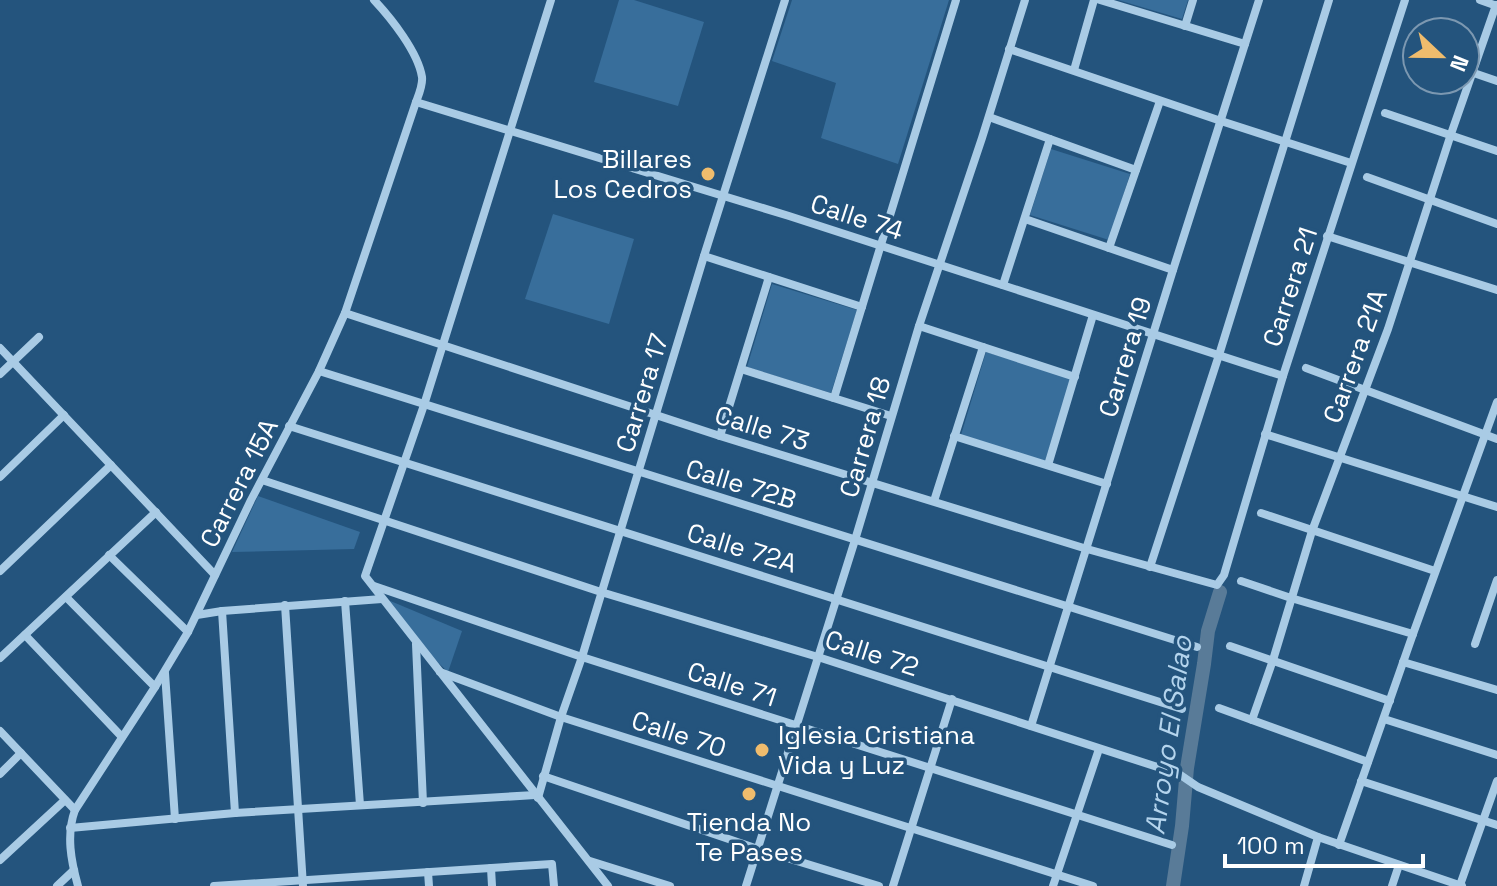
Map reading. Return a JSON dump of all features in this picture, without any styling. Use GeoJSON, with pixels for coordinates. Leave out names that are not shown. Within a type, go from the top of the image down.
{"type":"FeatureCollection","features":[{"type":"Feature","properties":{"kind":"street","name":"Carrera 15A"},"geometry":{"type":"LineString","coordinates":[[78,886],[70,828],[75,810],[188,632],[319,371],[345,313],[416,102],[423,80],[419,67],[404,39],[374,0]]}},
{"type":"Feature","properties":{"kind":"street"},"geometry":{"type":"LineString","coordinates":[[551,0],[424,405],[365,576],[608,886]]}},
{"type":"Feature","properties":{"kind":"street","name":"Carrera 17"},"geometry":{"type":"LineString","coordinates":[[537,796],[785,0]]}},
{"type":"Feature","properties":{"kind":"street"},"geometry":{"type":"LineString","coordinates":[[834,398],[956,0]]}},
{"type":"Feature","properties":{"kind":"street","name":"Carrera 18"},"geometry":{"type":"LineString","coordinates":[[746,886],[919,326],[1025,0]]}},
{"type":"Feature","properties":{"kind":"street"},"geometry":{"type":"LineString","coordinates":[[1074,70],[1097,0],[1245,44]]}},
{"type":"Feature","properties":{"kind":"street"},"geometry":{"type":"LineString","coordinates":[[1185,26],[1193,0]]}},
{"type":"Feature","properties":{"kind":"street","name":"Carrera 19"},"geometry":{"type":"LineString","coordinates":[[1031,726],[1259,0]]}},
{"type":"Feature","properties":{"kind":"street"},"geometry":{"type":"LineString","coordinates":[[1150,567],[1329,0]]}},
{"type":"Feature","properties":{"kind":"street","name":"Carrera 21"},"geometry":{"type":"LineString","coordinates":[[1217,585],[1224,575],[1327,236],[1405,0]]}},
{"type":"Feature","properties":{"kind":"street"},"geometry":{"type":"LineString","coordinates":[[1480,0],[1496,6]]}},
{"type":"Feature","properties":{"kind":"street","name":"Carrera 21A"},"geometry":{"type":"LineString","coordinates":[[1481,42],[1496,6]]}},
{"type":"Feature","properties":{"kind":"street"},"geometry":{"type":"LineString","coordinates":[[1009,49],[1351,163]]}},
{"type":"Feature","properties":{"kind":"street","name":"Carrera 21A"},"geometry":{"type":"LineString","coordinates":[[1252,720],[1312,531],[1388,329],[1462,96]]}},
{"type":"Feature","properties":{"kind":"street"},"geometry":{"type":"LineString","coordinates":[[1109,248],[1160,101]]}},
{"type":"Feature","properties":{"kind":"street","name":"Calle 74"},"geometry":{"type":"LineString","coordinates":[[416,102],[882,246],[1283,376]]}},
{"type":"Feature","properties":{"kind":"street"},"geometry":{"type":"LineString","coordinates":[[1385,113],[1497,151]]}},
{"type":"Feature","properties":{"kind":"street"},"geometry":{"type":"LineString","coordinates":[[989,117],[1136,170]]}},
{"type":"Feature","properties":{"kind":"street"},"geometry":{"type":"LineString","coordinates":[[1003,285],[1050,139]]}},
{"type":"Feature","properties":{"kind":"street"},"geometry":{"type":"LineString","coordinates":[[1367,177],[1497,224]]}},
{"type":"Feature","properties":{"kind":"street"},"geometry":{"type":"LineString","coordinates":[[1025,219],[1173,270]]}},
{"type":"Feature","properties":{"kind":"street"},"geometry":{"type":"LineString","coordinates":[[1327,236],[1497,290]]}},
{"type":"Feature","properties":{"kind":"street"},"geometry":{"type":"LineString","coordinates":[[704,256],[862,307]]}},
{"type":"Feature","properties":{"kind":"street"},"geometry":{"type":"LineString","coordinates":[[720,436],[769,277]]}},
{"type":"Feature","properties":{"kind":"street","name":"Calle 73"},"geometry":{"type":"LineString","coordinates":[[345,313],[720,436],[1087,549],[1217,585]]}},
{"type":"Feature","properties":{"kind":"street"},"geometry":{"type":"LineString","coordinates":[[1048,465],[1093,315]]}},
{"type":"Feature","properties":{"kind":"street"},"geometry":{"type":"LineString","coordinates":[[919,326],[1075,377]]}},
{"type":"Feature","properties":{"kind":"street"},"geometry":{"type":"LineString","coordinates":[[0,374],[39,337]]}},
{"type":"Feature","properties":{"kind":"street"},"geometry":{"type":"LineString","coordinates":[[934,501],[983,347]]}},
{"type":"Feature","properties":{"kind":"street"},"geometry":{"type":"LineString","coordinates":[[0,348],[215,575]]}},
{"type":"Feature","properties":{"kind":"street"},"geometry":{"type":"LineString","coordinates":[[1306,368],[1497,439]]}},
{"type":"Feature","properties":{"kind":"street"},"geometry":{"type":"LineString","coordinates":[[741,369],[891,416]]}},
{"type":"Feature","properties":{"kind":"street","name":"Calle 72B"},"geometry":{"type":"LineString","coordinates":[[319,371],[1197,647]]}},
{"type":"Feature","properties":{"kind":"street"},"geometry":{"type":"LineString","coordinates":[[1339,845],[1497,402]]}},
{"type":"Feature","properties":{"kind":"street"},"geometry":{"type":"LineString","coordinates":[[0,477],[64,415]]}},
{"type":"Feature","properties":{"kind":"street","name":"Calle 72A"},"geometry":{"type":"LineString","coordinates":[[289,426],[1182,709]]}},
{"type":"Feature","properties":{"kind":"street"},"geometry":{"type":"LineString","coordinates":[[1265,434],[1497,507]]}},
{"type":"Feature","properties":{"kind":"street"},"geometry":{"type":"LineString","coordinates":[[954,436],[1107,484]]}},
{"type":"Feature","properties":{"kind":"street"},"geometry":{"type":"LineString","coordinates":[[0,571],[111,465]]}},
{"type":"Feature","properties":{"kind":"street","name":"Calle 72"},"geometry":{"type":"LineString","coordinates":[[262,480],[601,592],[952,699],[1179,774],[1198,787],[1318,837],[1458,885]]}},
{"type":"Feature","properties":{"kind":"street"},"geometry":{"type":"LineString","coordinates":[[0,658],[156,512]]}},
{"type":"Feature","properties":{"kind":"street"},"geometry":{"type":"LineString","coordinates":[[1261,513],[1435,571]]}},
{"type":"Feature","properties":{"kind":"street"},"geometry":{"type":"LineString","coordinates":[[109,555],[188,632]]}},
{"type":"Feature","properties":{"kind":"street"},"geometry":{"type":"LineString","coordinates":[[1475,644],[1497,580]]}},
{"type":"Feature","properties":{"kind":"street"},"geometry":{"type":"LineString","coordinates":[[1241,581],[1413,634]]}},
{"type":"Feature","properties":{"kind":"street","name":"Calle 71"},"geometry":{"type":"LineString","coordinates":[[373,586],[582,657],[1172,845]]}},
{"type":"Feature","properties":{"kind":"street"},"geometry":{"type":"LineString","coordinates":[[66,597],[155,687]]}},
{"type":"Feature","properties":{"kind":"street"},"geometry":{"type":"LineString","coordinates":[[197,615],[382,599]]}},
{"type":"Feature","properties":{"kind":"street"},"geometry":{"type":"LineString","coordinates":[[345,601],[360,805]]}},
{"type":"Feature","properties":{"kind":"street"},"geometry":{"type":"LineString","coordinates":[[285,605],[302,883]]}},
{"type":"Feature","properties":{"kind":"street"},"geometry":{"type":"LineString","coordinates":[[222,611],[235,813]]}},
{"type":"Feature","properties":{"kind":"street"},"geometry":{"type":"LineString","coordinates":[[25,635],[122,737]]}},
{"type":"Feature","properties":{"kind":"street"},"geometry":{"type":"LineString","coordinates":[[416,643],[423,803]]}},
{"type":"Feature","properties":{"kind":"street"},"geometry":{"type":"LineString","coordinates":[[1230,646],[1390,701]]}},
{"type":"Feature","properties":{"kind":"street"},"geometry":{"type":"LineString","coordinates":[[1403,662],[1497,690]]}},
{"type":"Feature","properties":{"kind":"street"},"geometry":{"type":"LineString","coordinates":[[165,670],[175,819]]}},
{"type":"Feature","properties":{"kind":"street","name":"Calle 70"},"geometry":{"type":"LineString","coordinates":[[439,672],[561,717],[1093,886]]}},
{"type":"Feature","properties":{"kind":"street"},"geometry":{"type":"LineString","coordinates":[[893,886],[952,699]]}},
{"type":"Feature","properties":{"kind":"street"},"geometry":{"type":"LineString","coordinates":[[1219,708],[1368,762]]}},
{"type":"Feature","properties":{"kind":"street"},"geometry":{"type":"LineString","coordinates":[[1384,719],[1497,755]]}},
{"type":"Feature","properties":{"kind":"street"},"geometry":{"type":"LineString","coordinates":[[0,731],[75,810]]}},
{"type":"Feature","properties":{"kind":"street"},"geometry":{"type":"LineString","coordinates":[[1053,886],[1099,749]]}},
{"type":"Feature","properties":{"kind":"street"},"geometry":{"type":"LineString","coordinates":[[0,774],[21,753]]}},
{"type":"Feature","properties":{"kind":"street"},"geometry":{"type":"LineString","coordinates":[[543,776],[758,849],[879,886]]}},
{"type":"Feature","properties":{"kind":"street"},"geometry":{"type":"LineString","coordinates":[[1361,781],[1497,825]]}},
{"type":"Feature","properties":{"kind":"street"},"geometry":{"type":"LineString","coordinates":[[1458,885],[1497,781]]}},
{"type":"Feature","properties":{"kind":"street"},"geometry":{"type":"LineString","coordinates":[[70,828],[235,813],[537,796]]}},
{"type":"Feature","properties":{"kind":"street"},"geometry":{"type":"LineString","coordinates":[[0,860],[65,800]]}},
{"type":"Feature","properties":{"kind":"street"},"geometry":{"type":"LineString","coordinates":[[1304,886],[1318,837]]}},
{"type":"Feature","properties":{"kind":"street"},"geometry":{"type":"LineString","coordinates":[[588,860],[670,886]]}},
{"type":"Feature","properties":{"kind":"street"},"geometry":{"type":"LineString","coordinates":[[214,886],[363,881],[428,872],[552,864],[554,886]]}},
{"type":"Feature","properties":{"kind":"street"},"geometry":{"type":"LineString","coordinates":[[1392,886],[1399,865]]}},
{"type":"Feature","properties":{"kind":"street"},"geometry":{"type":"LineString","coordinates":[[491,868],[492,886]]}},
{"type":"Feature","properties":{"kind":"street"},"geometry":{"type":"LineString","coordinates":[[57,886],[74,870]]}},
{"type":"Feature","properties":{"kind":"street"},"geometry":{"type":"LineString","coordinates":[[428,872],[429,886]]}},
{"type":"Feature","properties":{"kind":"shaded area"},"geometry":{"type":"Polygon","coordinates":[[[619,0],[634,0],[704,22],[678,106],[594,82],[619,0]]]}},
{"type":"Feature","properties":{"kind":"shaded area"},"geometry":{"type":"Polygon","coordinates":[[[792,0],[949,0],[898,164],[821,138],[836,83],[772,61],[792,0]]]}},
{"type":"Feature","properties":{"kind":"shaded area"},"geometry":{"type":"Polygon","coordinates":[[[1118,0],[1188,0],[1182,19],[1118,0]]]}},
{"type":"Feature","properties":{"kind":"shaded area"},"geometry":{"type":"Polygon","coordinates":[[[1051,149],[1130,174],[1109,240],[1030,215],[1051,149]]]}},
{"type":"Feature","properties":{"kind":"shaded area"},"geometry":{"type":"Polygon","coordinates":[[[553,214],[634,239],[609,324],[525,299],[553,214]]]}},
{"type":"Feature","properties":{"kind":"shaded area"},"geometry":{"type":"Polygon","coordinates":[[[772,284],[857,310],[831,393],[747,367],[772,284]]]}},
{"type":"Feature","properties":{"kind":"shaded area"},"geometry":{"type":"Polygon","coordinates":[[[986,352],[1071,378],[1045,461],[961,435],[986,352]]]}},
{"type":"Feature","properties":{"kind":"shaded area"},"geometry":{"type":"Polygon","coordinates":[[[258,496],[360,532],[354,549],[232,552],[258,496]]]}},
{"type":"Feature","properties":{"kind":"shaded area"},"geometry":{"type":"Polygon","coordinates":[[[388,600],[462,631],[448,672],[424,649],[388,600]]]}},
{"type":"Feature","properties":{"kind":"waterway","name":"Arroyo El Salao"},"geometry":{"type":"LineString","coordinates":[[1173,886],[1208,631],[1220,592]]}},
{"type":"Feature","properties":{"kind":"place","name":"Billares Los Cedros"},"geometry":{"type":"Point","coordinates":[708,174]}},
{"type":"Feature","properties":{"kind":"place","name":"Iglesia Cristiana Vida y Luz"},"geometry":{"type":"Point","coordinates":[762,750]}},
{"type":"Feature","properties":{"kind":"place","name":"Tienda No Te Pases"},"geometry":{"type":"Point","coordinates":[749,794]}}]}
